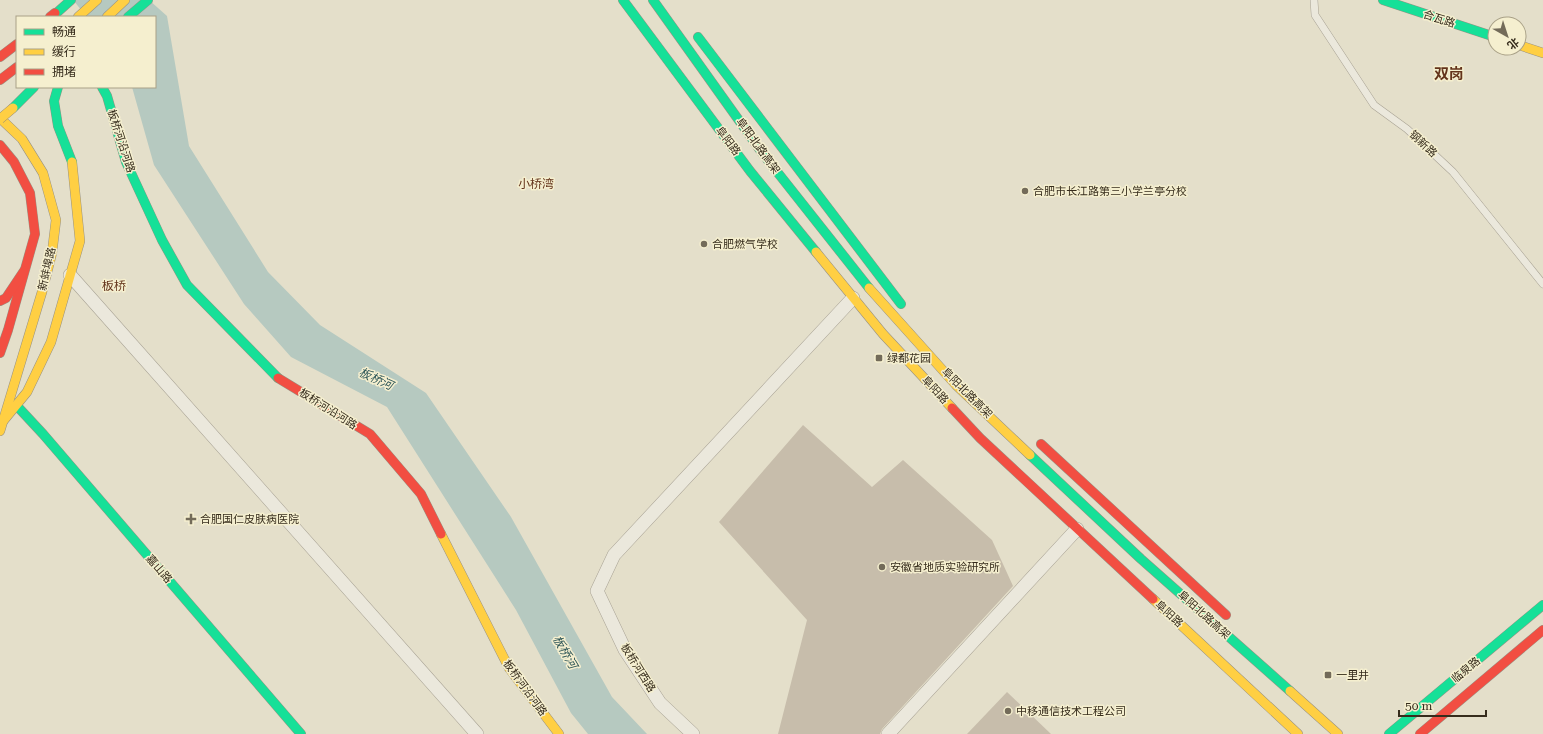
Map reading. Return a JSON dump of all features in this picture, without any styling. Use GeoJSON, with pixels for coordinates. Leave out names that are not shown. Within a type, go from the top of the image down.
{"type":"FeatureCollection","features":[{"type":"Feature","properties":{"kind":"main road"},"geometry":{"type":"LineString","coordinates":[[52,16],[71,0]]}},
{"type":"Feature","properties":{"kind":"main road"},"geometry":{"type":"LineString","coordinates":[[79,16],[97,0]]}},
{"type":"Feature","properties":{"kind":"main road"},"geometry":{"type":"LineString","coordinates":[[108,16],[125,0]]}},
{"type":"Feature","properties":{"kind":"main road"},"geometry":{"type":"LineString","coordinates":[[129,16],[148,0]]}},
{"type":"Feature","properties":{"kind":"main road","name":"阜阳路"},"geometry":{"type":"LineString","coordinates":[[623,0],[750,171],[883,334],[980,438],[1298,734]]}},
{"type":"Feature","properties":{"kind":"main road","name":"阜阳北路高架"},"geometry":{"type":"LineString","coordinates":[[653,0],[763,154],[865,284],[956,385],[1142,559],[1338,734]]}},
{"type":"Feature","properties":{"kind":"main road","name":"合瓦路"},"geometry":{"type":"LineString","coordinates":[[1383,0],[1487,34]]}},
{"type":"Feature","properties":{"kind":"main road"},"geometry":{"type":"LineString","coordinates":[[694,31],[895,297],[906,309]]}},
{"type":"Feature","properties":{"kind":"main road"},"geometry":{"type":"LineString","coordinates":[[0,57],[16,45]]}},
{"type":"Feature","properties":{"kind":"main road"},"geometry":{"type":"LineString","coordinates":[[1527,49],[1543,54]]}},
{"type":"Feature","properties":{"kind":"main road"},"geometry":{"type":"LineString","coordinates":[[0,77],[16,58]]}},
{"type":"Feature","properties":{"kind":"main road"},"geometry":{"type":"LineString","coordinates":[[0,80],[16,68]]}},
{"type":"Feature","properties":{"kind":"main road"},"geometry":{"type":"LineString","coordinates":[[13,108],[33,88]]}},
{"type":"Feature","properties":{"kind":"main road"},"geometry":{"type":"LineString","coordinates":[[0,118],[40,88]]}},
{"type":"Feature","properties":{"kind":"main road"},"geometry":{"type":"LineString","coordinates":[[4,420],[27,392],[51,342],[80,241],[73,165],[58,126],[54,101],[58,88]]}},
{"type":"Feature","properties":{"kind":"main road","name":"板桥河沿河路"},"geometry":{"type":"LineString","coordinates":[[103,88],[107,96],[126,162],[162,240],[188,285],[274,376],[370,434],[421,494],[509,668],[559,734]]}},
{"type":"Feature","properties":{"kind":"main road","name":"新蚌埠路"},"geometry":{"type":"LineString","coordinates":[[0,118],[22,139],[43,173],[56,220],[52,253],[0,431]]}},
{"type":"Feature","properties":{"kind":"main road","name":"阜阳北路高架"},"geometry":{"type":"LineString","coordinates":[[738,139],[813,238],[876,315],[950,396],[973,417]]}},
{"type":"Feature","properties":{"kind":"main road","name":"新蚌埠路"},"geometry":{"type":"LineString","coordinates":[[0,145],[14,162],[30,192],[34,234],[8,330],[0,353]]}},
{"type":"Feature","properties":{"kind":"main road"},"geometry":{"type":"LineString","coordinates":[[0,301],[6,298],[24,271]]}},
{"type":"Feature","properties":{"kind":"main road","name":"嘉山路"},"geometry":{"type":"LineString","coordinates":[[17,406],[43,434],[300,734]]}},
{"type":"Feature","properties":{"kind":"main road"},"geometry":{"type":"LineString","coordinates":[[1035,439],[1235,623]]}},
{"type":"Feature","properties":{"kind":"main road","name":"临泉路"},"geometry":{"type":"LineString","coordinates":[[1389,734],[1543,605]]}},
{"type":"Feature","properties":{"kind":"main road","name":"临泉路"},"geometry":{"type":"LineString","coordinates":[[1420,734],[1543,630]]}},
{"type":"Feature","properties":{"kind":"street"},"geometry":{"type":"LineString","coordinates":[[70,275],[477,734]]}},
{"type":"Feature","properties":{"kind":"street","name":"板桥河西路"},"geometry":{"type":"LineString","coordinates":[[692,734],[660,703],[651,690],[625,650],[597,591],[614,555],[853,298]]}},
{"type":"Feature","properties":{"kind":"street"},"geometry":{"type":"LineString","coordinates":[[888,734],[1077,529]]}},
{"type":"Feature","properties":{"kind":"lane","name":"钢新路"},"geometry":{"type":"LineString","coordinates":[[1314,0],[1315,15],[1374,105],[1407,129],[1454,172],[1543,284]]}},
{"type":"Feature","properties":{"kind":"water","name":"板桥河"},"geometry":{"type":"Polygon","coordinates":[[[73,0],[149,0],[167,16],[189,146],[268,272],[320,325],[426,393],[511,517],[612,697],[647,734],[588,734],[571,713],[516,610],[387,407],[291,357],[244,304],[154,165],[132,88],[156,88],[156,16],[86,16],[73,0]]]}},
{"type":"Feature","properties":{"kind":"building","name":"安徽省地质实验研究所"},"geometry":{"type":"Polygon","coordinates":[[[803,425],[872,487],[903,460],[992,540],[1013,586],[882,729],[880,734],[778,734],[807,620],[719,522],[803,425]]]}},
{"type":"Feature","properties":{"kind":"building","name":"中移通信技术工程公司"},"geometry":{"type":"Polygon","coordinates":[[[1007,692],[1051,734],[967,734],[1007,692]]]}},
{"type":"Feature","properties":{"kind":"traffic: fast"},"geometry":{"type":"LineString","coordinates":[[53,16],[71,0]]}},
{"type":"Feature","properties":{"kind":"traffic: fast"},"geometry":{"type":"LineString","coordinates":[[129,16],[148,0]]}},
{"type":"Feature","properties":{"kind":"traffic: fast"},"geometry":{"type":"LineString","coordinates":[[623,0],[750,171],[816,252]]}},
{"type":"Feature","properties":{"kind":"traffic: fast"},"geometry":{"type":"LineString","coordinates":[[653,0],[763,154],[869,288]]}},
{"type":"Feature","properties":{"kind":"traffic: fast"},"geometry":{"type":"LineString","coordinates":[[1383,0],[1487,34]]}},
{"type":"Feature","properties":{"kind":"traffic: fast"},"geometry":{"type":"LineString","coordinates":[[698,37],[901,304]]}},
{"type":"Feature","properties":{"kind":"traffic: fast"},"geometry":{"type":"LineString","coordinates":[[13,108],[33,88]]}},
{"type":"Feature","properties":{"kind":"traffic: fast"},"geometry":{"type":"LineString","coordinates":[[58,88],[54,101],[58,126],[72,162]]}},
{"type":"Feature","properties":{"kind":"traffic: fast"},"geometry":{"type":"LineString","coordinates":[[103,88],[107,96],[126,162],[162,240],[187,285],[278,378]]}},
{"type":"Feature","properties":{"kind":"traffic: fast"},"geometry":{"type":"LineString","coordinates":[[17,406],[43,434],[301,734]]}},
{"type":"Feature","properties":{"kind":"traffic: fast"},"geometry":{"type":"LineString","coordinates":[[1030,455],[1141,559],[1290,691]]}},
{"type":"Feature","properties":{"kind":"traffic: fast"},"geometry":{"type":"LineString","coordinates":[[1389,734],[1543,605]]}},
{"type":"Feature","properties":{"kind":"traffic: slow"},"geometry":{"type":"LineString","coordinates":[[79,16],[97,0]]}},
{"type":"Feature","properties":{"kind":"traffic: slow"},"geometry":{"type":"LineString","coordinates":[[108,16],[125,0]]}},
{"type":"Feature","properties":{"kind":"traffic: slow"},"geometry":{"type":"LineString","coordinates":[[1527,48],[1543,53]]}},
{"type":"Feature","properties":{"kind":"traffic: slow"},"geometry":{"type":"LineString","coordinates":[[0,119],[13,108]]}},
{"type":"Feature","properties":{"kind":"traffic: slow"},"geometry":{"type":"LineString","coordinates":[[0,118],[22,139],[43,173],[56,220],[52,253],[42,292],[0,431]]}},
{"type":"Feature","properties":{"kind":"traffic: slow"},"geometry":{"type":"LineString","coordinates":[[4,420],[27,392],[51,342],[80,241],[72,162]]}},
{"type":"Feature","properties":{"kind":"traffic: slow"},"geometry":{"type":"LineString","coordinates":[[816,252],[883,334],[952,408]]}},
{"type":"Feature","properties":{"kind":"traffic: slow"},"geometry":{"type":"LineString","coordinates":[[869,288],[956,385],[1030,455]]}},
{"type":"Feature","properties":{"kind":"traffic: slow"},"geometry":{"type":"LineString","coordinates":[[441,534],[509,668],[559,734]]}},
{"type":"Feature","properties":{"kind":"traffic: slow"},"geometry":{"type":"LineString","coordinates":[[1153,599],[1298,734]]}},
{"type":"Feature","properties":{"kind":"traffic: slow"},"geometry":{"type":"LineString","coordinates":[[1290,691],[1338,734]]}},
{"type":"Feature","properties":{"kind":"traffic: jam"},"geometry":{"type":"LineString","coordinates":[[51,16],[55,13]]}},
{"type":"Feature","properties":{"kind":"traffic: jam"},"geometry":{"type":"LineString","coordinates":[[0,57],[16,45]]}},
{"type":"Feature","properties":{"kind":"traffic: jam"},"geometry":{"type":"LineString","coordinates":[[0,80],[16,68]]}},
{"type":"Feature","properties":{"kind":"traffic: jam"},"geometry":{"type":"LineString","coordinates":[[0,145],[14,162],[30,193],[35,234],[0,353]]}},
{"type":"Feature","properties":{"kind":"traffic: jam"},"geometry":{"type":"LineString","coordinates":[[0,301],[6,298],[24,271]]}},
{"type":"Feature","properties":{"kind":"traffic: jam"},"geometry":{"type":"LineString","coordinates":[[278,378],[370,434],[421,494],[441,534]]}},
{"type":"Feature","properties":{"kind":"traffic: jam"},"geometry":{"type":"LineString","coordinates":[[952,408],[980,438],[1153,599]]}},
{"type":"Feature","properties":{"kind":"traffic: jam"},"geometry":{"type":"LineString","coordinates":[[1041,444],[1226,615]]}},
{"type":"Feature","properties":{"kind":"traffic: jam"},"geometry":{"type":"LineString","coordinates":[[1420,734],[1543,630]]}},
{"type":"Feature","properties":{"kind":"place","name":"合肥市长江路第三小学兰亭分校"},"geometry":{"type":"Point","coordinates":[1025,191]}},
{"type":"Feature","properties":{"kind":"place","name":"合肥燃气学校"},"geometry":{"type":"Point","coordinates":[704,244]}},
{"type":"Feature","properties":{"kind":"place","name":"绿都花园"},"geometry":{"type":"Point","coordinates":[879,358]}},
{"type":"Feature","properties":{"kind":"place","name":"合肥国仁皮肤病医院"},"geometry":{"type":"Point","coordinates":[191,519]}},
{"type":"Feature","properties":{"kind":"place","name":"安徽省地质实验研究所"},"geometry":{"type":"Point","coordinates":[882,567]}},
{"type":"Feature","properties":{"kind":"place","name":"一里井"},"geometry":{"type":"Point","coordinates":[1328,675]}},
{"type":"Feature","properties":{"kind":"place","name":"中移通信技术工程公司"},"geometry":{"type":"Point","coordinates":[1008,711]}},
{"type":"Feature","properties":{"kind":"district","name":"双岗"},"geometry":{"type":"Point","coordinates":[1449,74]}},
{"type":"Feature","properties":{"kind":"district","name":"小桥湾"},"geometry":{"type":"Point","coordinates":[536,184]}},
{"type":"Feature","properties":{"kind":"district","name":"板桥"},"geometry":{"type":"Point","coordinates":[114,286]}}]}
